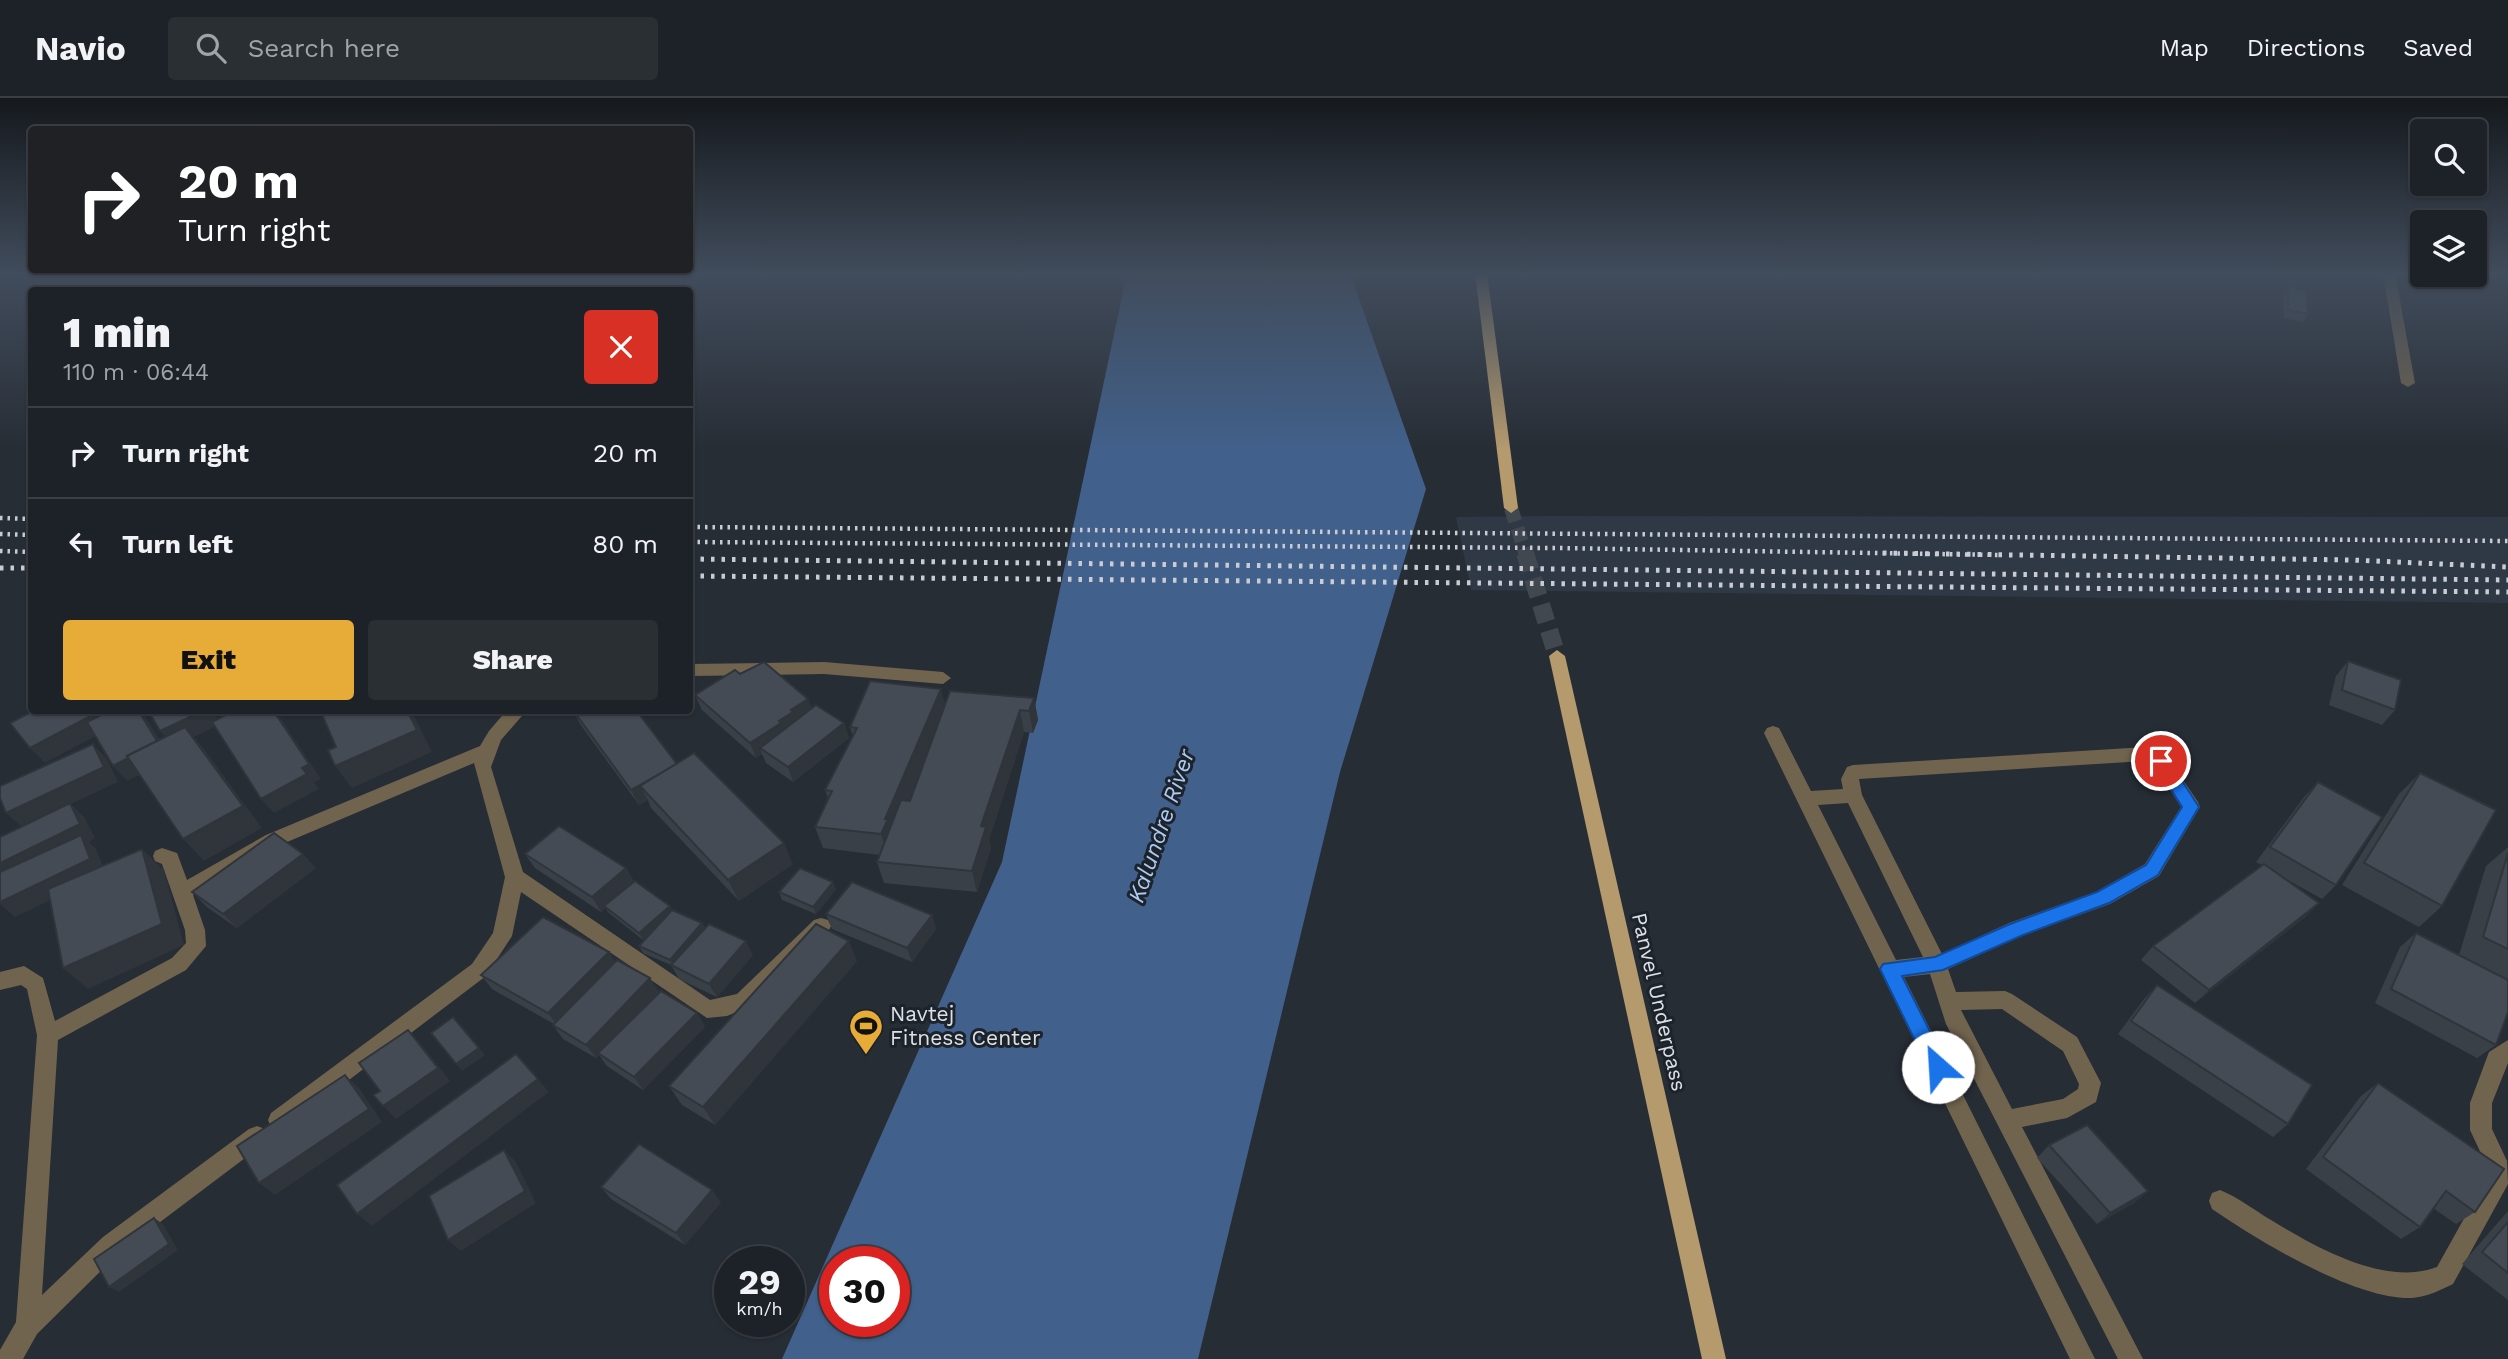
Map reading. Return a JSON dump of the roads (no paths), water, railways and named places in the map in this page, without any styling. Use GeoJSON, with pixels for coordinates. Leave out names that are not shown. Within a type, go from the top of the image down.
{"type":"FeatureCollection","features":[{"type":"Feature","properties":{"kind":"main road"},"geometry":{"type":"LineString","coordinates":[[1489,332],[1511,508]]}},
{"type":"Feature","properties":{"kind":"main road","name":"Panvel Underpass"},"geometry":{"type":"LineString","coordinates":[[1557,656],[1714,1359]]}},
{"type":"Feature","properties":{"kind":"street"},"geometry":{"type":"LineString","coordinates":[[2399,332],[2408,383]]}},
{"type":"Feature","properties":{"kind":"street"},"geometry":{"type":"LineString","coordinates":[[693,670],[824,668],[943,678]]}},
{"type":"Feature","properties":{"kind":"street"},"geometry":{"type":"LineString","coordinates":[[9,1359],[28,1325],[111,1245],[479,970],[502,936],[515,877],[482,767],[484,751],[500,727],[515,714]]}},
{"type":"Feature","properties":{"kind":"street"},"geometry":{"type":"LineString","coordinates":[[1773,733],[2083,1359]]}},
{"type":"Feature","properties":{"kind":"street"},"geometry":{"type":"LineString","coordinates":[[182,892],[273,840],[484,751]]}},
{"type":"Feature","properties":{"kind":"street"},"geometry":{"type":"LineString","coordinates":[[1890,969],[1937,965],[2017,929],[2103,898],[2152,870],[2191,807],[2161,761],[2146,754],[1853,772],[1850,779],[1853,795],[1937,965],[1953,1017],[2132,1359]]}},
{"type":"Feature","properties":{"kind":"street"},"geometry":{"type":"LineString","coordinates":[[1806,799],[1853,795]]}},
{"type":"Feature","properties":{"kind":"street"},"geometry":{"type":"LineString","coordinates":[[48,1035],[180,964],[197,946],[195,930],[170,858],[162,856]]}},
{"type":"Feature","properties":{"kind":"street"},"geometry":{"type":"LineString","coordinates":[[515,877],[707,1009],[727,1007],[744,1000],[821,926]]}},
{"type":"Feature","properties":{"kind":"street"},"geometry":{"type":"LineString","coordinates":[[0,981],[24,975],[36,984],[48,1035],[28,1325]]}},
{"type":"Feature","properties":{"kind":"street"},"geometry":{"type":"LineString","coordinates":[[1948,1001],[2005,1000],[2070,1044],[2090,1083],[2088,1095],[2067,1108],[2007,1120]]}},
{"type":"Feature","properties":{"kind":"street"},"geometry":{"type":"LineString","coordinates":[[2220,1201],[2263,1230],[2351,1272],[2412,1286],[2445,1276],[2498,1181],[2496,1161],[2481,1130],[2481,1103],[2497,1059],[2508,1050]]}},
{"type":"Feature","properties":{"kind":"water","name":"Kalundre River"},"geometry":{"type":"Polygon","coordinates":[[[1115,332],[1371,332],[1426,489],[1340,772],[1198,1359],[782,1359],[792,1337],[805,1337],[805,1307],[819,1275],[819,1337],[910,1337],[910,1246],[832,1246],[1002,862],[1115,332]]]}},
{"type":"Feature","properties":{"kind":"tunnel"},"geometry":{"type":"LineString","coordinates":[[1511,508],[1526,555]]}},
{"type":"Feature","properties":{"kind":"tunnel"},"geometry":{"type":"LineString","coordinates":[[1525,553],[1557,656]]}},
{"type":"Feature","properties":{"kind":"railway"},"geometry":{"type":"LineString","coordinates":[[0,518],[28,519]]}},
{"type":"Feature","properties":{"kind":"railway"},"geometry":{"type":"LineString","coordinates":[[693,527],[2508,541]]}},
{"type":"Feature","properties":{"kind":"railway"},"geometry":{"type":"LineString","coordinates":[[0,534],[28,535]]}},
{"type":"Feature","properties":{"kind":"railway"},"geometry":{"type":"LineString","coordinates":[[693,542],[1555,548],[1999,555]]}},
{"type":"Feature","properties":{"kind":"railway"},"geometry":{"type":"LineString","coordinates":[[0,551],[28,552]]}},
{"type":"Feature","properties":{"kind":"railway"},"geometry":{"type":"LineString","coordinates":[[1883,553],[2352,560],[2508,567]]}},
{"type":"Feature","properties":{"kind":"railway"},"geometry":{"type":"LineString","coordinates":[[693,559],[2508,580]]}},
{"type":"Feature","properties":{"kind":"railway"},"geometry":{"type":"LineString","coordinates":[[0,568],[28,568]]}},
{"type":"Feature","properties":{"kind":"railway"},"geometry":{"type":"LineString","coordinates":[[693,576],[2508,592]]}},
{"type":"Feature","properties":{"kind":"place","name":"Navtej Fitness Center"},"geometry":{"type":"Point","coordinates":[866,1056]}}]}
